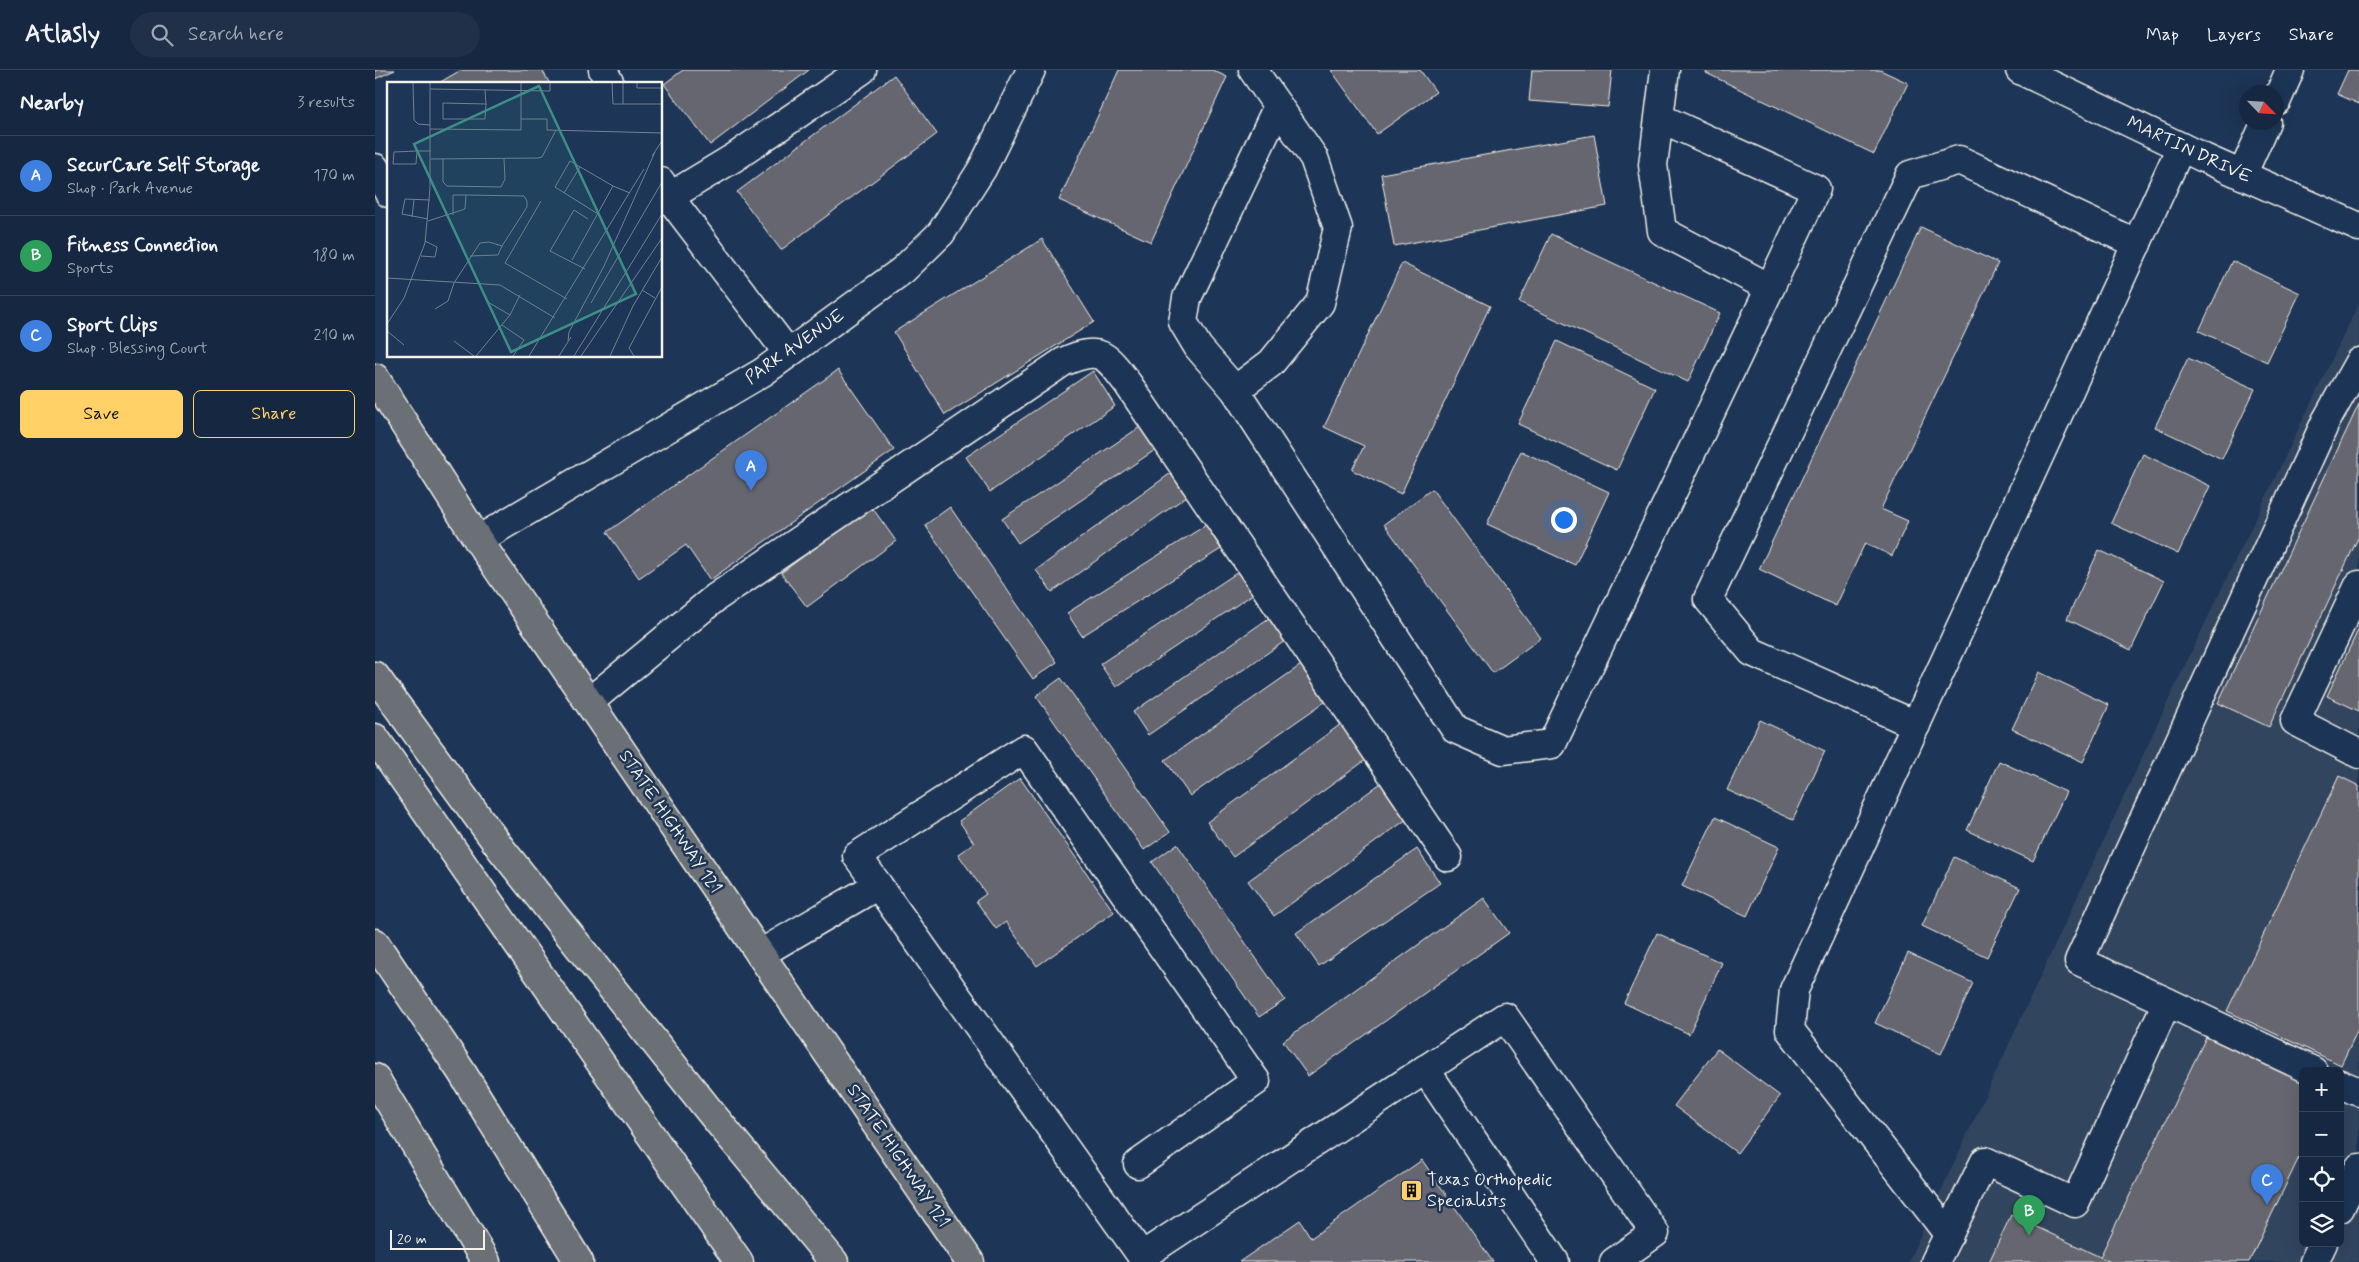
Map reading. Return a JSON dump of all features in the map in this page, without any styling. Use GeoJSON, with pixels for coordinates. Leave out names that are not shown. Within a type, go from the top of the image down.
{"type":"FeatureCollection","features":[{"type":"Feature","properties":{"kind":"main road","name":"STATE HIGHWAY 121"},"geometry":{"type":"LineString","coordinates":[[375,378],[478,540],[970,1262]]}},
{"type":"Feature","properties":{"kind":"main road"},"geometry":{"type":"LineString","coordinates":[[375,676],[503,850],[711,1113],[834,1262]]}},
{"type":"Feature","properties":{"kind":"main road"},"geometry":{"type":"LineString","coordinates":[[375,738],[739,1262]]}},
{"type":"Feature","properties":{"kind":"main road"},"geometry":{"type":"LineString","coordinates":[[375,943],[461,1071],[579,1262]]}},
{"type":"Feature","properties":{"kind":"main road"},"geometry":{"type":"LineString","coordinates":[[375,1078],[486,1262]]}},
{"type":"Feature","properties":{"kind":"street"},"geometry":{"type":"LineString","coordinates":[[603,70],[609,82]]}},
{"type":"Feature","properties":{"kind":"street"},"geometry":{"type":"LineString","coordinates":[[788,354],[665,189],[735,157],[862,70]]}},
{"type":"Feature","properties":{"kind":"street","name":"PARK AVENUE"},"geometry":{"type":"LineString","coordinates":[[478,540],[763,372],[903,270],[941,234],[983,169],[1031,70]]}},
{"type":"Feature","properties":{"kind":"street"},"geometry":{"type":"LineString","coordinates":[[1235,390],[1271,363],[1320,304],[1338,228],[1314,158],[1253,70]]}},
{"type":"Feature","properties":{"kind":"street"},"geometry":{"type":"LineString","coordinates":[[1665,70],[1653,165],[1662,231],[1770,288]]}},
{"type":"Feature","properties":{"kind":"street","name":"MARTIN DRIVE"},"geometry":{"type":"LineString","coordinates":[[2020,70],[2181,147],[2359,227]]}},
{"type":"Feature","properties":{"kind":"street"},"geometry":{"type":"LineString","coordinates":[[2284,85],[2290,70]]}},
{"type":"Feature","properties":{"kind":"street"},"geometry":{"type":"LineString","coordinates":[[1278,106],[1187,298],[1183,322],[1198,347],[1235,390],[1455,729],[1503,750],[1552,744],[1816,189],[1660,118]]}},
{"type":"Feature","properties":{"kind":"street"},"geometry":{"type":"LineString","coordinates":[[2242,175],[2262,130]]}},
{"type":"Feature","properties":{"kind":"street"},"geometry":{"type":"LineString","coordinates":[[1949,1236],[1790,1030],[1794,990],[2181,147]]}},
{"type":"Feature","properties":{"kind":"street"},"geometry":{"type":"LineString","coordinates":[[1916,725],[1752,652],[1708,599],[1910,175],[1959,160],[2137,244]]}},
{"type":"Feature","properties":{"kind":"street"},"geometry":{"type":"LineString","coordinates":[[375,168],[387,189]]}},
{"type":"Feature","properties":{"kind":"street"},"geometry":{"type":"LineString","coordinates":[[589,702],[715,598],[1063,362],[1081,355],[1096,354],[1111,361],[1128,384],[1448,857]]}},
{"type":"Feature","properties":{"kind":"street"},"geometry":{"type":"LineString","coordinates":[[2305,1067],[2079,961],[2327,421],[2359,362]]}},
{"type":"Feature","properties":{"kind":"street"},"geometry":{"type":"LineString","coordinates":[[2359,585],[2295,721],[2359,754]]}},
{"type":"Feature","properties":{"kind":"street"},"geometry":{"type":"LineString","coordinates":[[1138,1164],[1256,1081],[1024,749],[857,856],[1144,1259],[1505,1017],[1655,1233],[1614,1262]]}},
{"type":"Feature","properties":{"kind":"street"},"geometry":{"type":"LineString","coordinates":[[760,954],[878,885]]}},
{"type":"Feature","properties":{"kind":"street"},"geometry":{"type":"LineString","coordinates":[[1935,1262],[1985,1161],[2075,1203],[2167,1002]]}},
{"type":"Feature","properties":{"kind":"street"},"geometry":{"type":"LineString","coordinates":[[1425,1069],[1555,1262]]}},
{"type":"Feature","properties":{"kind":"street"},"geometry":{"type":"LineString","coordinates":[[2344,1086],[2359,1092]]}},
{"type":"Feature","properties":{"kind":"street"},"geometry":{"type":"LineString","coordinates":[[2343,1202],[2359,1168]]}},
{"type":"Feature","properties":{"kind":"street"},"geometry":{"type":"LineString","coordinates":[[2314,1262],[2321,1247]]}},
{"type":"Feature","properties":{"kind":"shaded area"},"geometry":{"type":"Polygon","coordinates":[[[2359,303],[2359,1262],[1908,1262],[2175,686],[2359,303]]]}},
{"type":"Feature","properties":{"kind":"building"},"geometry":{"type":"Polygon","coordinates":[[[375,70],[395,70],[375,79],[375,70]]]}},
{"type":"Feature","properties":{"kind":"building"},"geometry":{"type":"Polygon","coordinates":[[[461,70],[542,70],[549,82],[440,82],[461,70]]]}},
{"type":"Feature","properties":{"kind":"building"},"geometry":{"type":"Polygon","coordinates":[[[683,70],[809,70],[710,145],[664,84],[683,70]]]}},
{"type":"Feature","properties":{"kind":"building"},"geometry":{"type":"Polygon","coordinates":[[[1119,70],[1212,70],[1227,77],[1151,242],[1059,200],[1119,70]]]}},
{"type":"Feature","properties":{"kind":"building"},"geometry":{"type":"Polygon","coordinates":[[[1331,70],[1420,70],[1436,92],[1377,134],[1331,70]]]}},
{"type":"Feature","properties":{"kind":"building"},"geometry":{"type":"Polygon","coordinates":[[[1532,70],[1612,70],[1608,107],[1529,101],[1532,70]]]}},
{"type":"Feature","properties":{"kind":"building"},"geometry":{"type":"Polygon","coordinates":[[[1707,70],[1880,70],[1908,83],[1874,154],[1706,73],[1707,70]]]}},
{"type":"Feature","properties":{"kind":"building"},"geometry":{"type":"Polygon","coordinates":[[[2348,70],[2359,70],[2359,104],[2337,94],[2348,70]]]}},
{"type":"Feature","properties":{"kind":"building"},"geometry":{"type":"Polygon","coordinates":[[[894,75],[937,134],[781,250],[737,192],[894,75]]]}},
{"type":"Feature","properties":{"kind":"building"},"geometry":{"type":"Polygon","coordinates":[[[1594,135],[1607,206],[1394,246],[1381,174],[1594,135]]]}},
{"type":"Feature","properties":{"kind":"building"},"geometry":{"type":"Polygon","coordinates":[[[1921,227],[1998,263],[1881,509],[1908,521],[1892,556],[1865,543],[1836,606],[1759,569],[1921,227]]]}},
{"type":"Feature","properties":{"kind":"building"},"geometry":{"type":"Polygon","coordinates":[[[1551,234],[1720,313],[1688,382],[1519,302],[1551,234]]]}},
{"type":"Feature","properties":{"kind":"building"},"geometry":{"type":"Polygon","coordinates":[[[1042,239],[1094,322],[945,415],[894,332],[1042,239]]]}},
{"type":"Feature","properties":{"kind":"building"},"geometry":{"type":"Polygon","coordinates":[[[2232,261],[2300,293],[2267,362],[2199,331],[2232,261]]]}},
{"type":"Feature","properties":{"kind":"building"},"geometry":{"type":"Polygon","coordinates":[[[1402,263],[1490,306],[1401,494],[1352,470],[1364,446],[1324,427],[1402,263]]]}},
{"type":"Feature","properties":{"kind":"building"},"geometry":{"type":"Polygon","coordinates":[[[1557,341],[1655,388],[1617,470],[1518,424],[1557,341]]]}},
{"type":"Feature","properties":{"kind":"building"},"geometry":{"type":"Polygon","coordinates":[[[2188,358],[2255,389],[2222,459],[2155,427],[2188,358]]]}},
{"type":"Feature","properties":{"kind":"building"},"geometry":{"type":"Polygon","coordinates":[[[838,370],[894,450],[710,580],[686,545],[639,578],[607,532],[838,370]]]}},
{"type":"Feature","properties":{"kind":"building"},"geometry":{"type":"Polygon","coordinates":[[[1093,371],[1115,406],[990,492],[966,457],[1093,371]]]}},
{"type":"Feature","properties":{"kind":"building"},"geometry":{"type":"Polygon","coordinates":[[[2359,404],[2359,536],[2269,727],[2218,703],[2359,404]]]}},
{"type":"Feature","properties":{"kind":"building"},"geometry":{"type":"Polygon","coordinates":[[[1140,427],[1155,450],[1018,543],[1002,519],[1140,427]]]}},
{"type":"Feature","properties":{"kind":"building"},"geometry":{"type":"Polygon","coordinates":[[[1521,451],[1609,492],[1575,565],[1487,524],[1521,451]]]}},
{"type":"Feature","properties":{"kind":"building"},"geometry":{"type":"Polygon","coordinates":[[[2143,454],[2210,486],[2178,554],[2111,523],[2143,454]]]}},
{"type":"Feature","properties":{"kind":"building"},"geometry":{"type":"Polygon","coordinates":[[[1171,473],[1187,496],[1052,592],[1036,570],[1171,473]]]}},
{"type":"Feature","properties":{"kind":"building"},"geometry":{"type":"Polygon","coordinates":[[[1432,489],[1541,638],[1493,673],[1384,524],[1432,489]]]}},
{"type":"Feature","properties":{"kind":"building"},"geometry":{"type":"Polygon","coordinates":[[[871,506],[896,541],[807,607],[781,573],[871,506]]]}},
{"type":"Feature","properties":{"kind":"building"},"geometry":{"type":"Polygon","coordinates":[[[950,507],[1057,662],[1033,679],[925,525],[950,507]]]}},
{"type":"Feature","properties":{"kind":"building"},"geometry":{"type":"Polygon","coordinates":[[[1206,525],[1221,549],[1082,636],[1067,613],[1206,525]]]}},
{"type":"Feature","properties":{"kind":"building"},"geometry":{"type":"Polygon","coordinates":[[[2099,550],[2164,581],[2131,650],[2067,619],[2099,550]]]}},
{"type":"Feature","properties":{"kind":"building"},"geometry":{"type":"Polygon","coordinates":[[[1238,572],[1253,594],[1116,687],[1100,664],[1238,572]]]}},
{"type":"Feature","properties":{"kind":"building"},"geometry":{"type":"Polygon","coordinates":[[[1269,618],[1285,641],[1148,735],[1133,712],[1269,618]]]}},
{"type":"Feature","properties":{"kind":"building"},"geometry":{"type":"Polygon","coordinates":[[[2359,628],[2359,711],[2327,696],[2359,628]]]}},
{"type":"Feature","properties":{"kind":"building"},"geometry":{"type":"Polygon","coordinates":[[[1301,665],[1326,701],[1190,796],[1165,760],[1301,665]]]}},
{"type":"Feature","properties":{"kind":"building"},"geometry":{"type":"Polygon","coordinates":[[[2039,672],[2109,705],[2083,762],[2012,729],[2039,672]]]}},
{"type":"Feature","properties":{"kind":"building"},"geometry":{"type":"Polygon","coordinates":[[[1061,678],[1170,832],[1144,850],[1036,696],[1061,678]]]}},
{"type":"Feature","properties":{"kind":"building"},"geometry":{"type":"Polygon","coordinates":[[[1760,720],[1825,751],[1793,820],[1727,790],[1760,720]]]}},
{"type":"Feature","properties":{"kind":"building"},"geometry":{"type":"Polygon","coordinates":[[[1341,724],[1367,759],[1233,857],[1207,822],[1341,724]]]}},
{"type":"Feature","properties":{"kind":"building"},"geometry":{"type":"Polygon","coordinates":[[[1999,761],[2066,792],[2033,861],[1967,830],[1999,761]]]}},
{"type":"Feature","properties":{"kind":"building"},"geometry":{"type":"Polygon","coordinates":[[[2339,776],[2359,786],[2359,1027],[2341,1065],[2227,1011],[2339,776]]]}},
{"type":"Feature","properties":{"kind":"building"},"geometry":{"type":"Polygon","coordinates":[[[1020,778],[1114,912],[1037,966],[1006,922],[996,929],[976,901],[986,894],[958,854],[974,843],[959,821],[1020,778]]]}},
{"type":"Feature","properties":{"kind":"building"},"geometry":{"type":"Polygon","coordinates":[[[1381,783],[1407,819],[1274,916],[1248,881],[1381,783]]]}},
{"type":"Feature","properties":{"kind":"building"},"geometry":{"type":"Polygon","coordinates":[[[1715,817],[1779,847],[1747,916],[1682,886],[1715,817]]]}},
{"type":"Feature","properties":{"kind":"building"},"geometry":{"type":"Polygon","coordinates":[[[1177,844],[1285,1000],[1259,1017],[1152,862],[1177,844]]]}},
{"type":"Feature","properties":{"kind":"building"},"geometry":{"type":"Polygon","coordinates":[[[1417,849],[1440,883],[1319,966],[1296,933],[1417,849]]]}},
{"type":"Feature","properties":{"kind":"building"},"geometry":{"type":"Polygon","coordinates":[[[1954,857],[2020,888],[1987,957],[1922,926],[1954,857]]]}},
{"type":"Feature","properties":{"kind":"building"},"geometry":{"type":"Polygon","coordinates":[[[1484,898],[1509,933],[1308,1076],[1283,1041],[1484,898]]]}},
{"type":"Feature","properties":{"kind":"building"},"geometry":{"type":"Polygon","coordinates":[[[1657,933],[1722,963],[1689,1034],[1624,1003],[1657,933]]]}},
{"type":"Feature","properties":{"kind":"building"},"geometry":{"type":"Polygon","coordinates":[[[1908,953],[1973,983],[1941,1054],[1875,1023],[1908,953]]]}},
{"type":"Feature","properties":{"kind":"building"},"geometry":{"type":"Polygon","coordinates":[[[2207,1035],[2299,1079],[2299,1157],[2249,1262],[2110,1262],[2100,1257],[2207,1035]]]}},
{"type":"Feature","properties":{"kind":"building"},"geometry":{"type":"Polygon","coordinates":[[[1717,1049],[1780,1096],[1737,1153],[1674,1106],[1717,1049]]]}},
{"type":"Feature","properties":{"kind":"building","name":"Texas Orthopedic Specialists"},"geometry":{"type":"Polygon","coordinates":[[[1422,1160],[1493,1262],[1239,1262],[1300,1220],[1311,1238],[1422,1160]]]}},
{"type":"Feature","properties":{"kind":"building"},"geometry":{"type":"Polygon","coordinates":[[[2011,1215],[2100,1257],[2110,1262],[1989,1262],[2011,1215]]]}},
{"type":"Feature","properties":{"kind":"place","name":"SecurCare Self Storage"},"geometry":{"type":"Point","coordinates":[751,491]}},
{"type":"Feature","properties":{"kind":"place","name":"Texas Orthopedic Specialists"},"geometry":{"type":"Point","coordinates":[1411,1190]}},
{"type":"Feature","properties":{"kind":"place","name":"Sport Clips"},"geometry":{"type":"Point","coordinates":[2267,1205]}},
{"type":"Feature","properties":{"kind":"place","name":"Fitness Connection"},"geometry":{"type":"Point","coordinates":[2029,1236]}}]}
